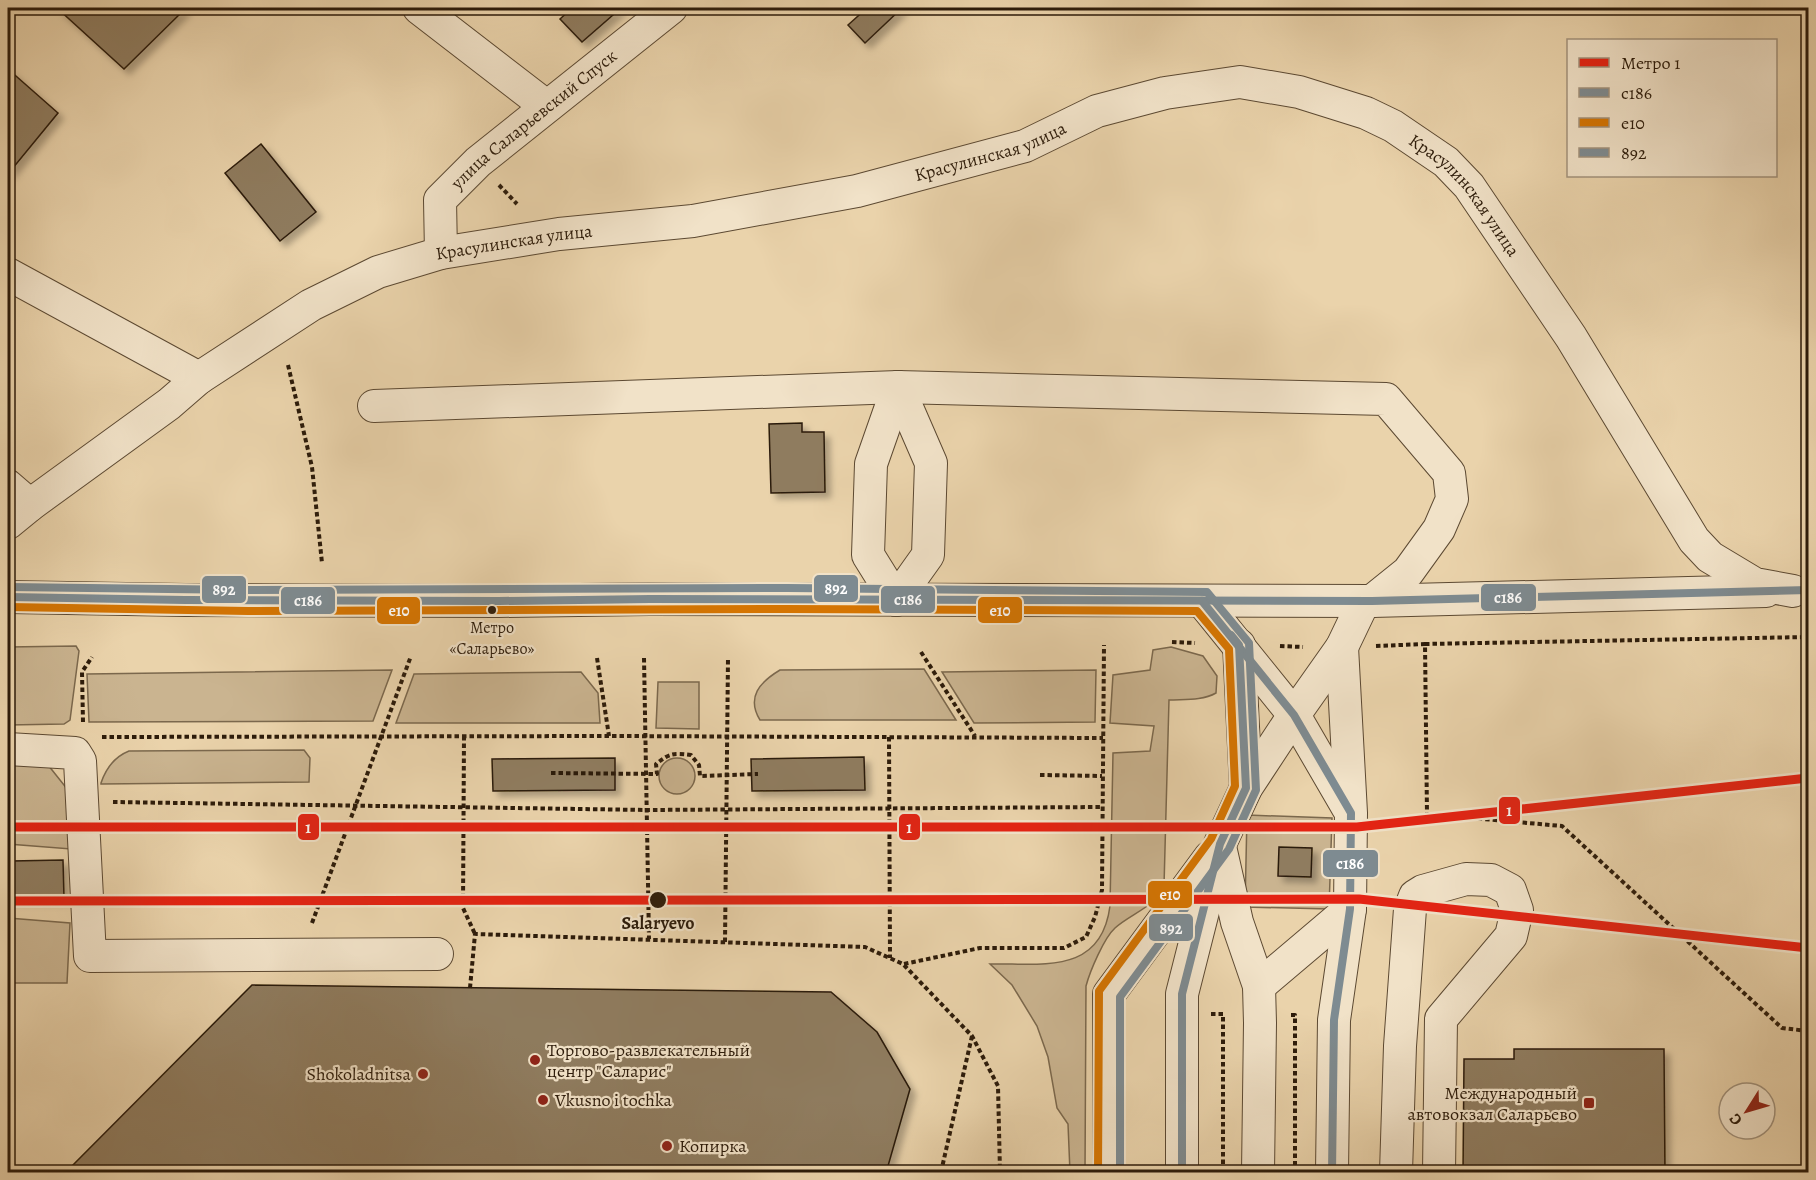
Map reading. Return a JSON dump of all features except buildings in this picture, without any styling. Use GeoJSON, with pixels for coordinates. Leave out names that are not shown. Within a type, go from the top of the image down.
{"type":"FeatureCollection","features":[{"type":"Feature","properties":{"kind":"street"},"geometry":{"type":"LineString","coordinates":[[419,8],[546,106]]}},
{"type":"Feature","properties":{"kind":"street","name":"улица Саларьевский Спуск"},"geometry":{"type":"LineString","coordinates":[[441,253],[440,200],[478,162],[671,8]]}},
{"type":"Feature","properties":{"kind":"street","name":"Красулинская улица"},"geometry":{"type":"LineString","coordinates":[[199,378],[311,305],[378,272],[441,253],[559,234],[693,221],[857,191],[1024,146],[1097,111],[1165,93],[1240,82],[1299,92],[1366,113],[1420,143],[1446,162],[1468,186],[1571,337],[1694,540],[1710,557],[1755,584],[1801,590]]}},
{"type":"Feature","properties":{"kind":"street"},"geometry":{"type":"LineString","coordinates":[[8,274],[199,378],[169,404],[15,505]]}},
{"type":"Feature","properties":{"kind":"street"},"geometry":{"type":"LineString","coordinates":[[896,600],[868,555],[871,464],[898,387]]}},
{"type":"Feature","properties":{"kind":"street"},"geometry":{"type":"LineString","coordinates":[[896,600],[928,555],[931,463],[898,387]]}},
{"type":"Feature","properties":{"kind":"street"},"geometry":{"type":"LineString","coordinates":[[375,406],[898,387],[1386,399],[1449,473],[1452,499],[1439,529],[1407,572],[1368,601],[1342,647],[1246,788],[1220,844],[1182,994],[1182,1173]]}},
{"type":"Feature","properties":{"kind":"street"},"geometry":{"type":"LineString","coordinates":[[8,597],[499,601],[650,599],[1368,601],[1801,590]]}},
{"type":"Feature","properties":{"kind":"street"},"geometry":{"type":"LineString","coordinates":[[1202,601],[1294,715],[1351,813]]}},
{"type":"Feature","properties":{"kind":"street"},"geometry":{"type":"LineString","coordinates":[[1239,645],[1246,788]]}},
{"type":"Feature","properties":{"kind":"street"},"geometry":{"type":"LineString","coordinates":[[1332,1173],[1334,1020],[1350,909],[1351,813],[1342,647]]}},
{"type":"Feature","properties":{"kind":"street"},"geometry":{"type":"LineString","coordinates":[[8,749],[82,748],[80,761],[90,956],[437,954]]}},
{"type":"Feature","properties":{"kind":"street"},"geometry":{"type":"LineString","coordinates":[[1220,844],[1238,922],[1258,986],[1260,1023],[1258,1173]]}},
{"type":"Feature","properties":{"kind":"street"},"geometry":{"type":"LineString","coordinates":[[1109,1173],[1109,994],[1220,844]]}},
{"type":"Feature","properties":{"kind":"street"},"geometry":{"type":"LineString","coordinates":[[1396,1173],[1400,1047],[1410,909],[1415,896],[1423,891],[1466,879],[1491,880],[1510,890],[1517,910],[1511,936],[1441,1019],[1439,1173]]}},
{"type":"Feature","properties":{"kind":"street"},"geometry":{"type":"LineString","coordinates":[[1258,986],[1350,909]]}},
{"type":"Feature","properties":{"kind":"path"},"geometry":{"type":"LineString","coordinates":[[288,365],[312,467],[322,562]]}},
{"type":"Feature","properties":{"kind":"path"},"geometry":{"type":"LineString","coordinates":[[1172,642],[1342,647],[1809,637]]}},
{"type":"Feature","properties":{"kind":"path"},"geometry":{"type":"LineString","coordinates":[[1425,644],[1427,814],[1562,826],[1782,1028],[1809,1031]]}},
{"type":"Feature","properties":{"kind":"path"},"geometry":{"type":"LineString","coordinates":[[903,964],[980,948],[1064,948],[1086,937],[1095,917],[1102,890],[1104,645]]}},
{"type":"Feature","properties":{"kind":"path"},"geometry":{"type":"LineString","coordinates":[[921,652],[976,737]]}},
{"type":"Feature","properties":{"kind":"path"},"geometry":{"type":"LineString","coordinates":[[300,955],[411,656]]}},
{"type":"Feature","properties":{"kind":"path"},"geometry":{"type":"LineString","coordinates":[[82,748],[82,672],[92,657]]}},
{"type":"Feature","properties":{"kind":"path"},"geometry":{"type":"LineString","coordinates":[[597,657],[609,736]]}},
{"type":"Feature","properties":{"kind":"path"},"geometry":{"type":"LineString","coordinates":[[644,658],[649,939]]}},
{"type":"Feature","properties":{"kind":"path"},"geometry":{"type":"LineString","coordinates":[[725,942],[728,658]]}},
{"type":"Feature","properties":{"kind":"path"},"geometry":{"type":"LineString","coordinates":[[464,736],[463,908],[475,934],[470,988]]}},
{"type":"Feature","properties":{"kind":"path"},"geometry":{"type":"LineString","coordinates":[[82,748],[99,737],[1103,738]]}},
{"type":"Feature","properties":{"kind":"path"},"geometry":{"type":"LineString","coordinates":[[889,737],[890,958]]}},
{"type":"Feature","properties":{"kind":"path"},"geometry":{"type":"LineString","coordinates":[[551,773],[657,774],[656,764],[674,753],[691,755],[699,765],[700,776],[758,774]]}},
{"type":"Feature","properties":{"kind":"path"},"geometry":{"type":"LineString","coordinates":[[1040,775],[1102,776]]}},
{"type":"Feature","properties":{"kind":"path"},"geometry":{"type":"LineString","coordinates":[[82,801],[647,810],[1102,807]]}},
{"type":"Feature","properties":{"kind":"path"},"geometry":{"type":"LineString","coordinates":[[475,934],[865,946],[903,964],[972,1036],[998,1086],[1000,1173]]}},
{"type":"Feature","properties":{"kind":"path"},"geometry":{"type":"LineString","coordinates":[[1223,1022],[1223,1173]]}},
{"type":"Feature","properties":{"kind":"path"},"geometry":{"type":"LineString","coordinates":[[1294,1173],[1295,1024]]}},
{"type":"Feature","properties":{"kind":"path"},"geometry":{"type":"LineString","coordinates":[[941,1173],[972,1036]]}},
{"type":"Feature","properties":{"kind":"shaded area"},"geometry":{"type":"Polygon","coordinates":[[[76,646],[79,651],[70,720],[64,724],[8,725],[8,647],[76,646]]]}},
{"type":"Feature","properties":{"kind":"shaded area"},"geometry":{"type":"Polygon","coordinates":[[[1171,647],[1203,656],[1217,676],[1216,693],[1199,698],[1169,700],[1164,886],[1156,899],[1121,923],[1106,939],[1086,986],[1085,1172],[1070,1172],[1068,1124],[1057,1108],[1048,1057],[1037,1026],[1012,985],[990,964],[1049,963],[1066,960],[1082,954],[1095,944],[1104,928],[1110,906],[1113,753],[1150,751],[1154,726],[1110,723],[1113,675],[1150,670],[1153,650],[1171,647]]]}},
{"type":"Feature","properties":{"kind":"shaded area"},"geometry":{"type":"Polygon","coordinates":[[[924,669],[956,720],[760,720],[754,704],[761,685],[780,670],[924,669]]]}},
{"type":"Feature","properties":{"kind":"shaded area"},"geometry":{"type":"Polygon","coordinates":[[[392,670],[373,721],[89,722],[87,674],[392,670]]]}},
{"type":"Feature","properties":{"kind":"shaded area"},"geometry":{"type":"Polygon","coordinates":[[[1096,670],[1095,722],[974,723],[942,672],[1096,670]]]}},
{"type":"Feature","properties":{"kind":"shaded area"},"geometry":{"type":"Polygon","coordinates":[[[581,672],[598,693],[600,723],[396,723],[414,674],[581,672]]]}},
{"type":"Feature","properties":{"kind":"shaded area"},"geometry":{"type":"Polygon","coordinates":[[[658,682],[699,682],[699,729],[656,728],[658,682]]]}},
{"type":"Feature","properties":{"kind":"shaded area"},"geometry":{"type":"Polygon","coordinates":[[[304,750],[310,758],[309,782],[101,784],[111,764],[119,756],[129,751],[304,750]]]}},
{"type":"Feature","properties":{"kind":"shaded area"},"geometry":{"type":"Polygon","coordinates":[[[8,752],[48,765],[68,790],[71,849],[8,844],[8,752]]]}},
{"type":"Feature","properties":{"kind":"shaded area"},"geometry":{"type":"Polygon","coordinates":[[[677,758],[689,764],[695,776],[689,788],[677,794],[665,788],[659,776],[665,764],[677,758]]]}},
{"type":"Feature","properties":{"kind":"shaded area"},"geometry":{"type":"Polygon","coordinates":[[[1247,815],[1332,818],[1329,909],[1245,907],[1247,815]]]}},
{"type":"Feature","properties":{"kind":"shaded area"},"geometry":{"type":"Polygon","coordinates":[[[8,918],[70,923],[67,983],[8,983],[8,918]]]}},
{"type":"Feature","properties":{"kind":"metro line","name":"1"},"geometry":{"type":"LineString","coordinates":[[8,827],[1357,827],[1808,778]]}},
{"type":"Feature","properties":{"kind":"metro line","name":"1"},"geometry":{"type":"LineString","coordinates":[[8,901],[1359,899],[1808,948]]}},
{"type":"Feature","properties":{"kind":"transit line","name":"892"},"geometry":{"type":"LineString","coordinates":[[8,587],[248,590],[788,588],[1207,592],[1249,643],[1256,790],[1229,849],[1120,997],[1120,1172]]}},
{"type":"Feature","properties":{"kind":"transit line","name":"с186"},"geometry":{"type":"LineString","coordinates":[[8,597],[499,601],[650,599],[1372,601],[1808,590]]}},
{"type":"Feature","properties":{"kind":"transit line","name":"с186"},"geometry":{"type":"LineString","coordinates":[[1202,601],[1294,715],[1351,813],[1350,909],[1334,1020],[1332,1172]]}},
{"type":"Feature","properties":{"kind":"transit line","name":"е10"},"geometry":{"type":"LineString","coordinates":[[8,607],[248,611],[788,609],[1197,611],[1229,649],[1235,786],[1211,839],[1099,991],[1098,1172]]}},
{"type":"Feature","properties":{"kind":"transit line","name":"с186"},"geometry":{"type":"LineString","coordinates":[[1182,1172],[1182,994],[1220,844],[1246,788],[1239,645],[1231,635]]}},
{"type":"Feature","properties":{"kind":"place","name":"Метро «Саларьево»"},"geometry":{"type":"Point","coordinates":[492,610]}},
{"type":"Feature","properties":{"kind":"place","name":"Salaryevo"},"geometry":{"type":"Point","coordinates":[658,900]}},
{"type":"Feature","properties":{"kind":"place","name":"Торгово-развлекательный центр \"Саларис\""},"geometry":{"type":"Point","coordinates":[535,1060]}},
{"type":"Feature","properties":{"kind":"place","name":"Shokoladnitsa"},"geometry":{"type":"Point","coordinates":[423,1074]}},
{"type":"Feature","properties":{"kind":"place","name":"Vkusno i tochka"},"geometry":{"type":"Point","coordinates":[543,1100]}},
{"type":"Feature","properties":{"kind":"place","name":"Международный автовокзал Саларьево"},"geometry":{"type":"Point","coordinates":[1589,1103]}},
{"type":"Feature","properties":{"kind":"place","name":"Копирка"},"geometry":{"type":"Point","coordinates":[667,1146]}}]}
